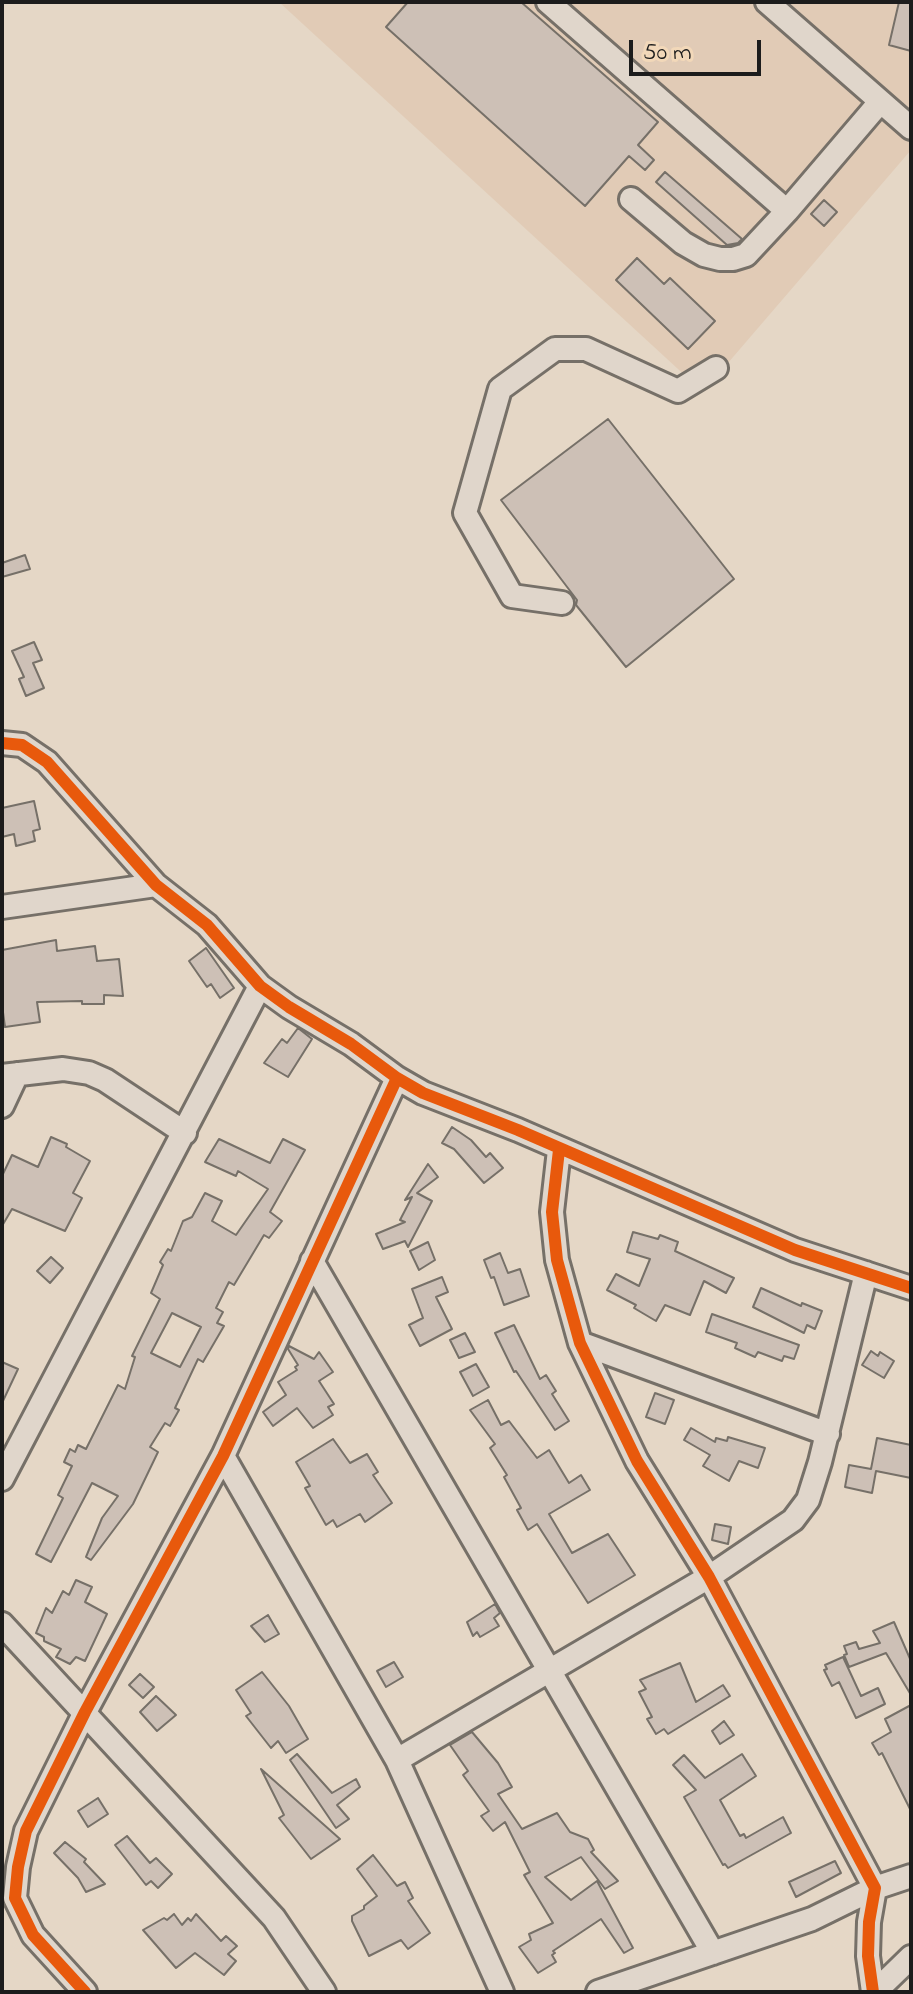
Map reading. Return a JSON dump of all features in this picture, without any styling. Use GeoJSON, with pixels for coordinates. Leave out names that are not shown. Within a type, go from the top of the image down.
{"type":"FeatureCollection","features":[{"type":"Feature","properties":{"kind":"street"},"geometry":{"type":"LineString","coordinates":[[548,2],[787,211]]}},
{"type":"Feature","properties":{"kind":"street"},"geometry":{"type":"LineString","coordinates":[[767,2],[911,128]]}},
{"type":"Feature","properties":{"kind":"street"},"geometry":{"type":"LineString","coordinates":[[631,199],[683,243],[704,255],[720,259],[746,255],[880,102]]}},
{"type":"Feature","properties":{"kind":"street"},"geometry":{"type":"LineString","coordinates":[[562,603],[512,596],[465,513],[500,389],[555,349],[586,349],[678,391],[716,368]]}},
{"type":"Feature","properties":{"kind":"street"},"geometry":{"type":"LineString","coordinates":[[2,743],[22,745],[47,762],[156,885],[207,925],[260,986],[351,1044],[397,1078],[423,1093],[518,1130],[795,1250],[911,1288]]}},
{"type":"Feature","properties":{"kind":"street"},"geometry":{"type":"LineString","coordinates":[[2,907],[156,885]]}},
{"type":"Feature","properties":{"kind":"street"},"geometry":{"type":"LineString","coordinates":[[2,1479],[260,986]]}},
{"type":"Feature","properties":{"kind":"street"},"geometry":{"type":"LineString","coordinates":[[2,1106],[10,1075],[63,1069],[89,1073],[105,1080],[185,1133]]}},
{"type":"Feature","properties":{"kind":"street"},"geometry":{"type":"LineString","coordinates":[[85,1992],[33,1935],[15,1898],[26,1831],[85,1712],[223,1456],[397,1078]]}},
{"type":"Feature","properties":{"kind":"street"},"geometry":{"type":"LineString","coordinates":[[559,1150],[552,1212],[557,1260],[580,1343],[637,1461],[709,1577],[875,1888],[869,1922],[868,1956],[874,1992]]}},
{"type":"Feature","properties":{"kind":"street"},"geometry":{"type":"LineString","coordinates":[[312,1261],[713,1953]]}},
{"type":"Feature","properties":{"kind":"street"},"geometry":{"type":"LineString","coordinates":[[397,1760],[709,1577],[769,1538],[803,1510],[828,1434],[866,1273]]}},
{"type":"Feature","properties":{"kind":"street"},"geometry":{"type":"LineString","coordinates":[[580,1343],[828,1434]]}},
{"type":"Feature","properties":{"kind":"street"},"geometry":{"type":"LineString","coordinates":[[223,1456],[397,1760],[502,1992]]}},
{"type":"Feature","properties":{"kind":"street"},"geometry":{"type":"LineString","coordinates":[[2,1624],[274,1918],[324,1992]]}},
{"type":"Feature","properties":{"kind":"street"},"geometry":{"type":"LineString","coordinates":[[598,1992],[812,1919],[875,1888],[911,1876]]}},
{"type":"Feature","properties":{"kind":"street"},"geometry":{"type":"LineString","coordinates":[[874,1992],[911,1957]]}},
{"type":"Feature","properties":{"kind":"shaded area"},"geometry":{"type":"Polygon","coordinates":[[[279,2],[911,2],[911,150],[703,392],[279,2]]]}},
{"type":"Feature","properties":{"kind":"building"},"geometry":{"type":"Polygon","coordinates":[[[408,2],[521,2],[658,122],[638,145],[654,160],[645,170],[629,156],[585,206],[386,27],[408,2]]]}},
{"type":"Feature","properties":{"kind":"building"},"geometry":{"type":"Polygon","coordinates":[[[899,2],[911,2],[911,51],[889,45],[899,2]]]}},
{"type":"Feature","properties":{"kind":"building"},"geometry":{"type":"Polygon","coordinates":[[[665,172],[742,239],[727,245],[656,182],[665,172]]]}},
{"type":"Feature","properties":{"kind":"building"},"geometry":{"type":"Polygon","coordinates":[[[824,200],[837,212],[824,226],[811,214],[824,200]]]}},
{"type":"Feature","properties":{"kind":"building"},"geometry":{"type":"Polygon","coordinates":[[[637,258],[664,284],[670,278],[715,321],[688,349],[616,280],[637,258]]]}},
{"type":"Feature","properties":{"kind":"building"},"geometry":{"type":"Polygon","coordinates":[[[608,419],[734,579],[626,667],[576,605],[577,600],[501,500],[608,419]]]}},
{"type":"Feature","properties":{"kind":"building"},"geometry":{"type":"Polygon","coordinates":[[[25,555],[30,569],[2,577],[2,563],[25,555]]]}},
{"type":"Feature","properties":{"kind":"building"},"geometry":{"type":"Polygon","coordinates":[[[34,642],[42,660],[33,663],[44,688],[26,696],[19,679],[24,677],[12,651],[34,642]]]}},
{"type":"Feature","properties":{"kind":"building"},"geometry":{"type":"Polygon","coordinates":[[[34,801],[40,829],[33,831],[35,841],[16,846],[14,834],[2,837],[2,808],[34,801]]]}},
{"type":"Feature","properties":{"kind":"building"},"geometry":{"type":"Polygon","coordinates":[[[56,940],[57,951],[95,946],[97,961],[119,959],[123,996],[104,995],[104,1004],[37,1002],[40,1022],[5,1027],[2,950],[56,940]]]}},
{"type":"Feature","properties":{"kind":"building"},"geometry":{"type":"Polygon","coordinates":[[[206,948],[234,988],[220,998],[211,984],[207,987],[189,961],[206,948]]]}},
{"type":"Feature","properties":{"kind":"building"},"geometry":{"type":"Polygon","coordinates":[[[298,1028],[312,1039],[288,1077],[264,1063],[282,1039],[287,1043],[298,1028]]]}},
{"type":"Feature","properties":{"kind":"building"},"geometry":{"type":"Polygon","coordinates":[[[452,1127],[471,1140],[486,1157],[490,1153],[503,1168],[484,1183],[454,1149],[442,1143],[452,1127]]]}},
{"type":"Feature","properties":{"kind":"building"},"geometry":{"type":"Polygon","coordinates":[[[51,1137],[67,1144],[66,1147],[90,1161],[73,1193],[82,1198],[65,1231],[12,1209],[2,1226],[2,1176],[12,1155],[38,1167],[51,1137]]]}},
{"type":"Feature","properties":{"kind":"building"},"geometry":{"type":"Polygon","coordinates":[[[219,1139],[270,1163],[283,1139],[305,1150],[270,1212],[282,1221],[269,1238],[264,1235],[234,1285],[229,1282],[216,1308],[223,1312],[217,1323],[224,1326],[203,1362],[198,1359],[170,1426],[165,1423],[150,1447],[158,1452],[133,1504],[91,1560],[86,1557],[102,1518],[118,1496],[92,1483],[51,1562],[36,1554],[63,1498],[58,1495],[72,1466],[64,1462],[70,1449],[75,1452],[78,1445],[86,1449],[118,1385],[125,1389],[135,1357],[132,1356],[160,1299],[151,1293],[163,1265],[160,1262],[168,1249],[171,1251],[183,1221],[192,1217],[205,1193],[222,1201],[212,1221],[236,1235],[268,1189],[238,1171],[236,1176],[205,1162],[219,1139]],[[172,1313],[151,1353],[180,1367],[201,1327],[172,1313]]]}},
{"type":"Feature","properties":{"kind":"building"},"geometry":{"type":"Polygon","coordinates":[[[428,1164],[438,1177],[417,1193],[432,1201],[408,1247],[405,1241],[383,1249],[376,1234],[405,1222],[400,1220],[412,1197],[405,1200],[428,1164]]]}},
{"type":"Feature","properties":{"kind":"building"},"geometry":{"type":"Polygon","coordinates":[[[633,1232],[658,1239],[660,1235],[678,1242],[675,1251],[734,1278],[726,1293],[704,1281],[690,1315],[665,1305],[656,1321],[634,1308],[636,1305],[607,1290],[616,1274],[639,1286],[650,1259],[627,1252],[633,1232]]]}},
{"type":"Feature","properties":{"kind":"building"},"geometry":{"type":"Polygon","coordinates":[[[428,1242],[435,1260],[419,1270],[410,1251],[428,1242]]]}},
{"type":"Feature","properties":{"kind":"building"},"geometry":{"type":"Polygon","coordinates":[[[500,1253],[508,1273],[520,1269],[529,1296],[504,1305],[484,1260],[500,1253]]]}},
{"type":"Feature","properties":{"kind":"building"},"geometry":{"type":"Polygon","coordinates":[[[51,1257],[63,1268],[50,1283],[37,1271],[51,1257]]]}},
{"type":"Feature","properties":{"kind":"building"},"geometry":{"type":"Polygon","coordinates":[[[442,1277],[448,1292],[436,1297],[452,1329],[420,1346],[409,1325],[423,1318],[412,1289],[442,1277]]]}},
{"type":"Feature","properties":{"kind":"building"},"geometry":{"type":"Polygon","coordinates":[[[761,1288],[801,1306],[802,1303],[822,1311],[815,1329],[807,1325],[804,1333],[753,1307],[761,1288]]]}},
{"type":"Feature","properties":{"kind":"building"},"geometry":{"type":"Polygon","coordinates":[[[712,1314],[799,1345],[794,1359],[784,1356],[782,1361],[758,1352],[755,1357],[735,1348],[737,1343],[706,1332],[712,1314]]]}},
{"type":"Feature","properties":{"kind":"building"},"geometry":{"type":"Polygon","coordinates":[[[514,1325],[540,1379],[546,1375],[556,1391],[552,1394],[569,1421],[555,1430],[514,1372],[495,1333],[514,1325]]]}},
{"type":"Feature","properties":{"kind":"building"},"geometry":{"type":"Polygon","coordinates":[[[465,1333],[475,1352],[459,1358],[450,1340],[465,1333]]]}},
{"type":"Feature","properties":{"kind":"building"},"geometry":{"type":"Polygon","coordinates":[[[289,1346],[314,1359],[319,1352],[333,1372],[319,1381],[334,1404],[328,1407],[333,1415],[313,1428],[297,1408],[273,1426],[263,1412],[286,1395],[278,1382],[297,1370],[295,1367],[298,1365],[289,1346]]]}},
{"type":"Feature","properties":{"kind":"building"},"geometry":{"type":"Polygon","coordinates":[[[871,1351],[878,1356],[880,1352],[894,1361],[884,1378],[862,1365],[871,1351]]]}},
{"type":"Feature","properties":{"kind":"building"},"geometry":{"type":"Polygon","coordinates":[[[2,1362],[18,1369],[2,1403],[2,1362]]]}},
{"type":"Feature","properties":{"kind":"building"},"geometry":{"type":"Polygon","coordinates":[[[476,1364],[489,1387],[473,1396],[460,1372],[476,1364]]]}},
{"type":"Feature","properties":{"kind":"building"},"geometry":{"type":"Polygon","coordinates":[[[655,1393],[674,1400],[665,1424],[646,1417],[655,1393]]]}},
{"type":"Feature","properties":{"kind":"building"},"geometry":{"type":"Polygon","coordinates":[[[488,1400],[501,1425],[509,1421],[537,1458],[549,1450],[569,1483],[581,1475],[590,1490],[549,1514],[572,1553],[608,1534],[635,1575],[588,1603],[537,1524],[528,1530],[517,1510],[521,1508],[504,1477],[507,1475],[490,1448],[495,1444],[470,1410],[488,1400]]]}},
{"type":"Feature","properties":{"kind":"building"},"geometry":{"type":"Polygon","coordinates":[[[691,1428],[715,1442],[716,1438],[727,1441],[728,1437],[765,1448],[758,1468],[739,1461],[729,1481],[703,1466],[710,1455],[684,1440],[691,1428]]]}},
{"type":"Feature","properties":{"kind":"building"},"geometry":{"type":"Polygon","coordinates":[[[877,1438],[911,1445],[911,1478],[876,1471],[872,1493],[845,1487],[849,1465],[871,1469],[877,1438]]]}},
{"type":"Feature","properties":{"kind":"building"},"geometry":{"type":"Polygon","coordinates":[[[333,1439],[350,1463],[367,1454],[378,1472],[373,1475],[392,1503],[365,1522],[360,1514],[337,1527],[333,1520],[326,1525],[305,1488],[310,1486],[296,1462],[333,1439]]]}},
{"type":"Feature","properties":{"kind":"building"},"geometry":{"type":"Polygon","coordinates":[[[715,1524],[731,1527],[728,1544],[712,1540],[715,1524]]]}},
{"type":"Feature","properties":{"kind":"building"},"geometry":{"type":"Polygon","coordinates":[[[76,1580],[92,1587],[85,1602],[107,1614],[85,1661],[76,1657],[70,1664],[56,1657],[61,1649],[44,1641],[44,1637],[36,1633],[46,1608],[52,1613],[63,1591],[69,1595],[76,1580]]]}},
{"type":"Feature","properties":{"kind":"building"},"geometry":{"type":"Polygon","coordinates":[[[495,1604],[500,1613],[494,1618],[499,1626],[480,1637],[477,1632],[473,1636],[467,1622],[495,1604]]]}},
{"type":"Feature","properties":{"kind":"building"},"geometry":{"type":"Polygon","coordinates":[[[268,1615],[279,1634],[265,1642],[251,1626],[268,1615]]]}},
{"type":"Feature","properties":{"kind":"building"},"geometry":{"type":"Polygon","coordinates":[[[894,1622],[911,1661],[911,1695],[886,1653],[849,1667],[844,1655],[847,1654],[844,1646],[856,1642],[859,1649],[880,1643],[873,1631],[894,1622]]]}},
{"type":"Feature","properties":{"kind":"building"},"geometry":{"type":"Polygon","coordinates":[[[843,1657],[861,1696],[878,1688],[885,1704],[856,1718],[839,1682],[832,1686],[824,1670],[827,1669],[825,1665],[843,1657]]]}},
{"type":"Feature","properties":{"kind":"building"},"geometry":{"type":"Polygon","coordinates":[[[394,1662],[403,1677],[386,1687],[377,1671],[394,1662]]]}},
{"type":"Feature","properties":{"kind":"building"},"geometry":{"type":"Polygon","coordinates":[[[680,1663],[696,1702],[723,1685],[730,1696],[668,1734],[664,1729],[656,1734],[647,1719],[652,1717],[639,1692],[646,1689],[640,1680],[680,1663]]]}},
{"type":"Feature","properties":{"kind":"building"},"geometry":{"type":"Polygon","coordinates":[[[262,1672],[289,1706],[308,1739],[286,1753],[278,1741],[271,1748],[246,1716],[251,1713],[236,1690],[262,1672]]]}},
{"type":"Feature","properties":{"kind":"building"},"geometry":{"type":"Polygon","coordinates":[[[140,1674],[154,1687],[143,1698],[129,1685],[140,1674]]]}},
{"type":"Feature","properties":{"kind":"building"},"geometry":{"type":"Polygon","coordinates":[[[156,1696],[176,1715],[157,1731],[140,1712],[156,1696]]]}},
{"type":"Feature","properties":{"kind":"building"},"geometry":{"type":"Polygon","coordinates":[[[911,1705],[911,1811],[882,1753],[879,1755],[872,1743],[891,1732],[885,1719],[911,1705]]]}},
{"type":"Feature","properties":{"kind":"building"},"geometry":{"type":"Polygon","coordinates":[[[724,1721],[734,1735],[720,1744],[712,1731],[724,1721]]]}},
{"type":"Feature","properties":{"kind":"building"},"geometry":{"type":"Polygon","coordinates":[[[472,1732],[498,1763],[512,1787],[498,1794],[522,1829],[557,1813],[570,1832],[588,1839],[594,1850],[591,1852],[618,1881],[605,1889],[581,1857],[545,1877],[571,1900],[597,1881],[633,1948],[624,1953],[601,1919],[553,1951],[556,1962],[538,1973],[519,1947],[531,1940],[529,1934],[553,1923],[524,1875],[530,1872],[505,1822],[493,1831],[481,1816],[489,1811],[463,1775],[468,1771],[450,1745],[472,1732]]]}},
{"type":"Feature","properties":{"kind":"building"},"geometry":{"type":"Polygon","coordinates":[[[297,1754],[332,1793],[356,1779],[360,1787],[337,1805],[349,1819],[336,1828],[290,1760],[297,1754]]]}},
{"type":"Feature","properties":{"kind":"building"},"geometry":{"type":"Polygon","coordinates":[[[742,1754],[756,1776],[720,1800],[740,1836],[744,1834],[746,1838],[783,1817],[791,1833],[728,1868],[723,1865],[684,1797],[696,1790],[673,1765],[684,1755],[705,1778],[742,1754]]]}},
{"type":"Feature","properties":{"kind":"building"},"geometry":{"type":"Polygon","coordinates":[[[261,1769],[340,1839],[311,1859],[279,1818],[284,1815],[261,1769]]]}},
{"type":"Feature","properties":{"kind":"building"},"geometry":{"type":"Polygon","coordinates":[[[98,1798],[108,1814],[88,1827],[78,1811],[98,1798]]]}},
{"type":"Feature","properties":{"kind":"building"},"geometry":{"type":"Polygon","coordinates":[[[127,1836],[150,1863],[156,1858],[172,1874],[158,1888],[151,1881],[146,1885],[115,1845],[127,1836]]]}},
{"type":"Feature","properties":{"kind":"building"},"geometry":{"type":"Polygon","coordinates":[[[65,1842],[86,1859],[84,1862],[105,1884],[86,1892],[78,1878],[54,1853],[65,1842]]]}},
{"type":"Feature","properties":{"kind":"building"},"geometry":{"type":"Polygon","coordinates":[[[373,1855],[397,1886],[405,1882],[413,1898],[408,1901],[430,1933],[408,1949],[401,1940],[369,1956],[352,1916],[377,1896],[357,1869],[373,1855]]]}},
{"type":"Feature","properties":{"kind":"building"},"geometry":{"type":"Polygon","coordinates":[[[835,1861],[841,1873],[796,1897],[789,1882],[835,1861]]]}},
{"type":"Feature","properties":{"kind":"building"},"geometry":{"type":"Polygon","coordinates":[[[174,1914],[182,1925],[188,1918],[191,1921],[196,1914],[221,1941],[226,1936],[237,1946],[228,1954],[236,1961],[224,1975],[195,1953],[176,1968],[143,1930],[174,1914]]]}},
{"type":"Feature","properties":{"kind":"cycle path"},"geometry":{"type":"LineString","coordinates":[[2,743],[22,745],[47,762],[156,885],[207,925],[260,986],[351,1044],[397,1078],[423,1093],[518,1130],[795,1250],[911,1288]]}},
{"type":"Feature","properties":{"kind":"cycle path"},"geometry":{"type":"LineString","coordinates":[[85,1992],[33,1935],[15,1898],[26,1831],[85,1712],[223,1456],[397,1078]]}},
{"type":"Feature","properties":{"kind":"cycle path"},"geometry":{"type":"LineString","coordinates":[[559,1150],[552,1212],[557,1260],[580,1343],[637,1461],[709,1577],[875,1888],[869,1922],[868,1956],[873,1992]]}}]}
